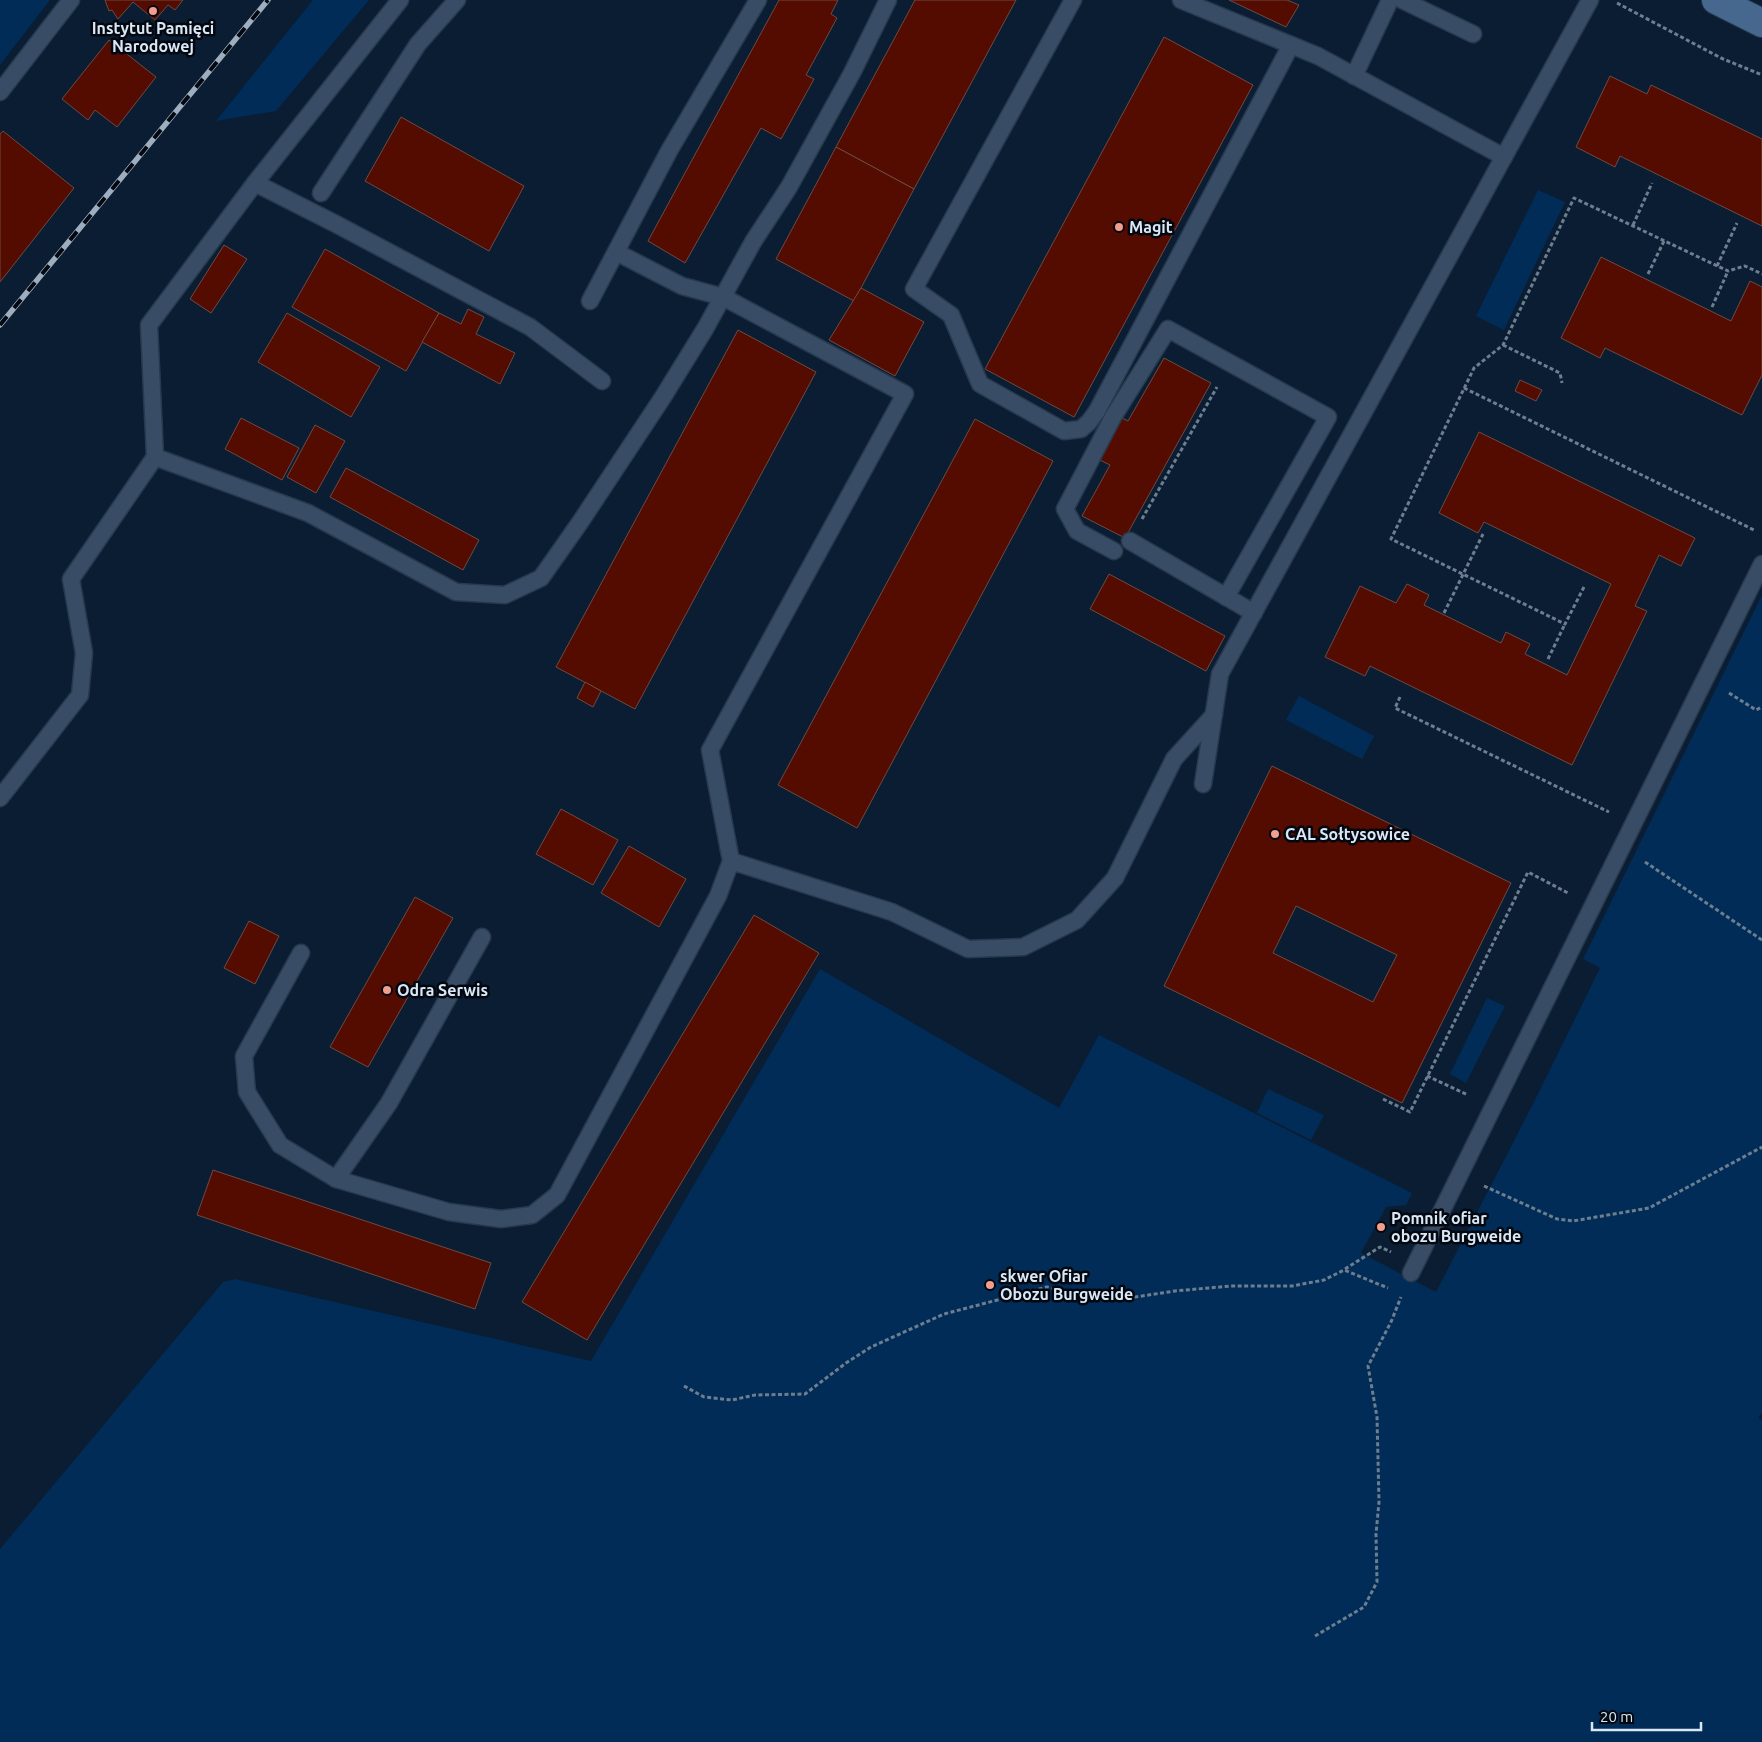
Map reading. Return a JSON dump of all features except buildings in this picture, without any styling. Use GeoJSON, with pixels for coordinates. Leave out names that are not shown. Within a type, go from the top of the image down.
{"type":"FeatureCollection","features":[{"type":"Feature","properties":{"kind":"street"},"geometry":{"type":"LineString","coordinates":[[1716,0],[1761,20]]}},
{"type":"Feature","properties":{"kind":"lane"},"geometry":{"type":"LineString","coordinates":[[0,92],[71,0]]}},
{"type":"Feature","properties":{"kind":"lane"},"geometry":{"type":"LineString","coordinates":[[0,798],[80,695],[84,653],[71,579],[155,457],[149,325],[255,183],[400,0]]}},
{"type":"Feature","properties":{"kind":"lane"},"geometry":{"type":"LineString","coordinates":[[321,193],[418,44],[457,0]]}},
{"type":"Feature","properties":{"kind":"lane"},"geometry":{"type":"LineString","coordinates":[[590,301],[669,151],[758,0]]}},
{"type":"Feature","properties":{"kind":"lane"},"geometry":{"type":"LineString","coordinates":[[155,457],[308,513],[456,592],[505,595],[541,578],[581,521],[705,329],[753,242],[799,169],[852,73],[888,0]]}},
{"type":"Feature","properties":{"kind":"lane"},"geometry":{"type":"LineString","coordinates":[[1073,0],[914,289],[951,315],[980,384],[1064,431],[1081,429],[1097,411],[1291,45]]}},
{"type":"Feature","properties":{"kind":"lane"},"geometry":{"type":"LineString","coordinates":[[1181,0],[1318,56],[1504,158]]}},
{"type":"Feature","properties":{"kind":"lane"},"geometry":{"type":"LineString","coordinates":[[1354,76],[1390,0]]}},
{"type":"Feature","properties":{"kind":"lane"},"geometry":{"type":"LineString","coordinates":[[1402,0],[1473,34]]}},
{"type":"Feature","properties":{"kind":"lane"},"geometry":{"type":"LineString","coordinates":[[1203,784],[1220,674],[1590,0]]}},
{"type":"Feature","properties":{"kind":"lane"},"geometry":{"type":"LineString","coordinates":[[255,183],[530,328],[602,381]]}},
{"type":"Feature","properties":{"kind":"lane"},"geometry":{"type":"LineString","coordinates":[[301,954],[244,1056],[247,1092],[280,1145],[336,1179],[449,1212],[501,1219],[532,1215],[557,1195],[718,896],[731,861],[710,750],[905,394],[723,297],[682,286],[616,252]]}},
{"type":"Feature","properties":{"kind":"lane"},"geometry":{"type":"LineString","coordinates":[[1114,550],[1077,531],[1065,509],[1113,417],[1168,330],[1328,417],[1226,597]]}},
{"type":"Feature","properties":{"kind":"lane"},"geometry":{"type":"LineString","coordinates":[[1130,541],[1254,612]]}},
{"type":"Feature","properties":{"kind":"lane"},"geometry":{"type":"LineString","coordinates":[[1411,1273],[1762,564]]}},
{"type":"Feature","properties":{"kind":"lane"},"geometry":{"type":"LineString","coordinates":[[731,861],[892,912],[968,949],[1023,946],[1077,920],[1115,878],[1174,758],[1214,715]]}},
{"type":"Feature","properties":{"kind":"lane"},"geometry":{"type":"LineString","coordinates":[[336,1179],[389,1103],[482,937]]}},
{"type":"Feature","properties":{"kind":"path"},"geometry":{"type":"LineString","coordinates":[[1609,0],[1721,58],[1762,75]]}},
{"type":"Feature","properties":{"kind":"path"},"geometry":{"type":"LineString","coordinates":[[1633,225],[1652,183]]}},
{"type":"Feature","properties":{"kind":"path"},"geometry":{"type":"LineString","coordinates":[[1565,624],[1391,539],[1474,368],[1503,345],[1574,198],[1728,271],[1744,266],[1762,274]]}},
{"type":"Feature","properties":{"kind":"path"},"geometry":{"type":"LineString","coordinates":[[1717,266],[1737,223]]}},
{"type":"Feature","properties":{"kind":"path"},"geometry":{"type":"LineString","coordinates":[[1648,274],[1664,241]]}},
{"type":"Feature","properties":{"kind":"path"},"geometry":{"type":"LineString","coordinates":[[1712,307],[1728,271]]}},
{"type":"Feature","properties":{"kind":"path"},"geometry":{"type":"LineString","coordinates":[[1503,345],[1560,373],[1562,383]]}},
{"type":"Feature","properties":{"kind":"path"},"geometry":{"type":"LineString","coordinates":[[1130,541],[1218,384]]}},
{"type":"Feature","properties":{"kind":"path"},"geometry":{"type":"LineString","coordinates":[[1464,388],[1754,530]]}},
{"type":"Feature","properties":{"kind":"path"},"geometry":{"type":"LineString","coordinates":[[1444,613],[1483,534]]}},
{"type":"Feature","properties":{"kind":"path"},"geometry":{"type":"LineString","coordinates":[[1548,659],[1584,587]]}},
{"type":"Feature","properties":{"kind":"path"},"geometry":{"type":"LineString","coordinates":[[1400,697],[1395,708],[1614,814]]}},
{"type":"Feature","properties":{"kind":"path"},"geometry":{"type":"LineString","coordinates":[[1756,710],[1762,707]]}},
{"type":"Feature","properties":{"kind":"path"},"geometry":{"type":"LineString","coordinates":[[1620,849],[1656,867],[1762,940]]}},
{"type":"Feature","properties":{"kind":"path"},"geometry":{"type":"LineString","coordinates":[[1383,1099],[1410,1112],[1528,872],[1592,905]]}},
{"type":"Feature","properties":{"kind":"path"},"geometry":{"type":"LineString","coordinates":[[1427,1076],[1474,1098]]}},
{"type":"Feature","properties":{"kind":"path"},"geometry":{"type":"LineString","coordinates":[[1459,1174],[1557,1219],[1573,1221],[1649,1208],[1762,1147]]}},
{"type":"Feature","properties":{"kind":"path"},"geometry":{"type":"LineString","coordinates":[[684,1386],[704,1397],[732,1400],[755,1395],[805,1394],[871,1347],[944,1314],[1047,1287],[1080,1296],[1122,1299],[1175,1291],[1231,1286],[1292,1286],[1324,1280],[1344,1270],[1380,1247],[1396,1254]]}},
{"type":"Feature","properties":{"kind":"path"},"geometry":{"type":"LineString","coordinates":[[1344,1270],[1402,1294]]}},
{"type":"Feature","properties":{"kind":"path"},"geometry":{"type":"LineString","coordinates":[[1315,1636],[1364,1607],[1378,1582],[1376,1534],[1380,1502],[1376,1417],[1368,1366],[1391,1322],[1411,1273]]}},
{"type":"Feature","properties":{"kind":"shaded area"},"geometry":{"type":"Polygon","coordinates":[[[0,0],[50,0],[0,65],[0,0]]]}},
{"type":"Feature","properties":{"kind":"shaded area"},"geometry":{"type":"Polygon","coordinates":[[[313,0],[369,0],[276,111],[216,121],[313,0]]]}},
{"type":"Feature","properties":{"kind":"shaded area"},"geometry":{"type":"Polygon","coordinates":[[[1538,190],[1565,202],[1504,330],[1476,316],[1538,190]]]}},
{"type":"Feature","properties":{"kind":"shaded area"},"geometry":{"type":"Polygon","coordinates":[[[1762,595],[1762,1413],[1758,1418],[1762,1420],[1762,1742],[0,1742],[0,1549],[223,1282],[235,1279],[591,1361],[820,969],[1059,1108],[1099,1035],[1412,1193],[1406,1205],[1386,1207],[1361,1253],[1436,1292],[1535,1100],[1600,968],[1583,959],[1762,595]]]}},
{"type":"Feature","properties":{"kind":"shaded area"},"geometry":{"type":"Polygon","coordinates":[[[1299,696],[1374,736],[1362,759],[1286,720],[1299,696]]]}},
{"type":"Feature","properties":{"kind":"shaded area"},"geometry":{"type":"Polygon","coordinates":[[[1487,998],[1505,1006],[1466,1083],[1450,1074],[1487,998]]]}},
{"type":"Feature","properties":{"kind":"shaded area"},"geometry":{"type":"Polygon","coordinates":[[[1268,1089],[1324,1115],[1311,1140],[1257,1113],[1268,1089]]]}},
{"type":"Feature","properties":{"kind":"railway"},"geometry":{"type":"LineString","coordinates":[[0,325],[268,0]]}},
{"type":"Feature","properties":{"kind":"place","name":"Instytut Pamięci Narodowej"},"geometry":{"type":"Point","coordinates":[153,11]}},
{"type":"Feature","properties":{"kind":"place","name":"Magit"},"geometry":{"type":"Point","coordinates":[1119,227]}},
{"type":"Feature","properties":{"kind":"place","name":"CAL Sołtysowice"},"geometry":{"type":"Point","coordinates":[1275,834]}},
{"type":"Feature","properties":{"kind":"place","name":"Odra Serwis"},"geometry":{"type":"Point","coordinates":[387,990]}},
{"type":"Feature","properties":{"kind":"place","name":"Pomnik ofiar obozu Burgweide"},"geometry":{"type":"Point","coordinates":[1381,1227]}},
{"type":"Feature","properties":{"kind":"place","name":"skwer Ofiar Obozu Burgweide"},"geometry":{"type":"Point","coordinates":[990,1285]}}]}
